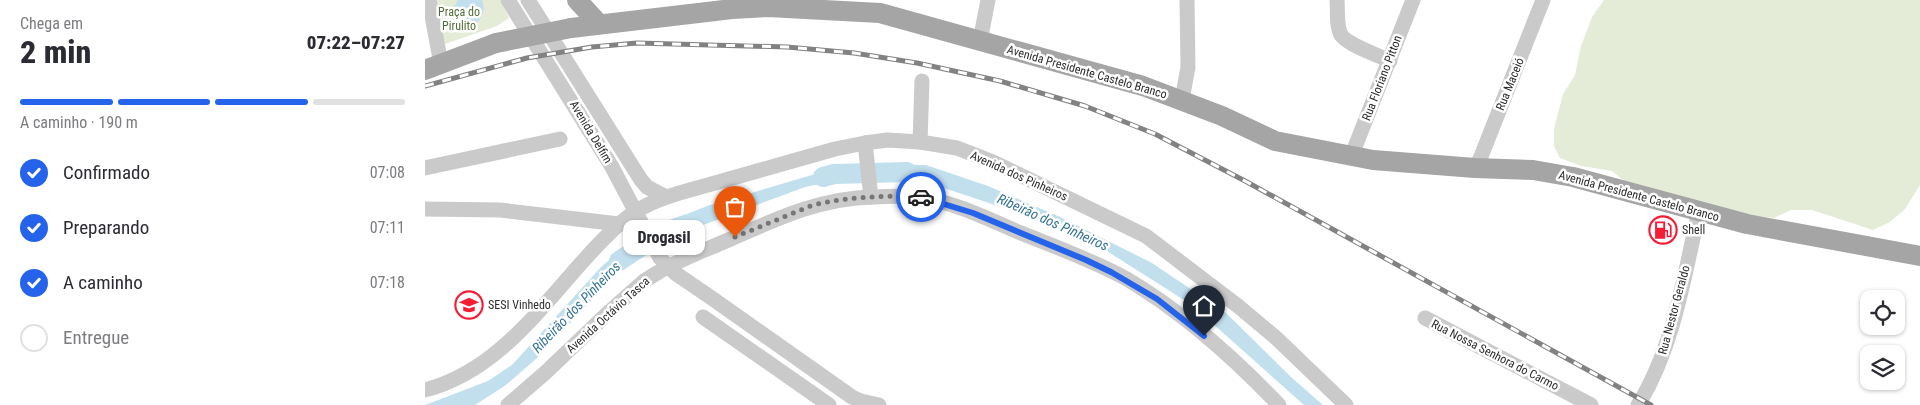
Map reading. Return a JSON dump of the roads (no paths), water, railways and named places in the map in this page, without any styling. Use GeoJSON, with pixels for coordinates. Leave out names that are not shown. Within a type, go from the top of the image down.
{"type":"FeatureCollection","features":[{"type":"Feature","properties":{"kind":"main road"},"geometry":{"type":"LineString","coordinates":[[577,0],[599,24]]}},
{"type":"Feature","properties":{"kind":"main road","name":"Avenida Presidente Castelo Branco"},"geometry":{"type":"LineString","coordinates":[[433,67],[496,43],[599,24],[732,9],[880,6],[980,41],[1093,71],[1182,100],[1275,140],[1351,157],[1475,168],[1533,170],[1573,177],[1747,224],[1920,256]]}},
{"type":"Feature","properties":{"kind":"street"},"geometry":{"type":"LineString","coordinates":[[429,0],[433,67]]}},
{"type":"Feature","properties":{"kind":"street","name":"Avenida Delfim"},"geometry":{"type":"LineString","coordinates":[[508,0],[613,167],[664,263]]}},
{"type":"Feature","properties":{"kind":"street","name":"Avenida Delfim"},"geometry":{"type":"LineString","coordinates":[[528,0],[641,180],[647,187],[667,197]]}},
{"type":"Feature","properties":{"kind":"street"},"geometry":{"type":"LineString","coordinates":[[980,41],[988,0]]}},
{"type":"Feature","properties":{"kind":"street"},"geometry":{"type":"LineString","coordinates":[[1182,100],[1188,67],[1187,0]]}},
{"type":"Feature","properties":{"kind":"street"},"geometry":{"type":"LineString","coordinates":[[1337,0],[1341,35],[1347,41],[1389,61]]}},
{"type":"Feature","properties":{"kind":"street","name":"Rua Floriano Pitton"},"geometry":{"type":"LineString","coordinates":[[1351,157],[1413,0]]}},
{"type":"Feature","properties":{"kind":"street","name":"Rua Maceió"},"geometry":{"type":"LineString","coordinates":[[1475,168],[1543,0]]}},
{"type":"Feature","properties":{"kind":"street"},"geometry":{"type":"LineString","coordinates":[[920,142],[922,81]]}},
{"type":"Feature","properties":{"kind":"street"},"geometry":{"type":"LineString","coordinates":[[425,168],[561,139]]}},
{"type":"Feature","properties":{"kind":"street","name":"Avenida dos Pinheiros"},"geometry":{"type":"LineString","coordinates":[[425,390],[472,370],[497,354],[598,244],[619,224],[639,219],[653,202],[835,149],[865,146],[887,140],[920,142],[957,148],[993,162],[1146,236],[1207,280],[1275,337],[1346,405]]}},
{"type":"Feature","properties":{"kind":"street"},"geometry":{"type":"LineString","coordinates":[[865,146],[871,197]]}},
{"type":"Feature","properties":{"kind":"street","name":"Avenida Octávio Tasca"},"geometry":{"type":"LineString","coordinates":[[508,405],[545,373],[610,310],[664,263],[691,257],[813,205],[837,200],[871,197],[934,200],[990,220],[1124,278],[1157,299],[1190,324],[1261,386],[1279,405]]}},
{"type":"Feature","properties":{"kind":"street"},"geometry":{"type":"LineString","coordinates":[[425,209],[500,210],[619,224]]}},
{"type":"Feature","properties":{"kind":"street","name":"Rua Nestor Geraldo"},"geometry":{"type":"LineString","coordinates":[[1638,405],[1657,370],[1671,326],[1699,211]]}},
{"type":"Feature","properties":{"kind":"street"},"geometry":{"type":"LineString","coordinates":[[691,257],[691,272],[697,289]]}},
{"type":"Feature","properties":{"kind":"street"},"geometry":{"type":"LineString","coordinates":[[664,263],[697,289],[852,397],[861,402],[878,405]]}},
{"type":"Feature","properties":{"kind":"street"},"geometry":{"type":"LineString","coordinates":[[703,317],[829,405]]}},
{"type":"Feature","properties":{"kind":"street","name":"Rua Nossa Senhora do Carmo"},"geometry":{"type":"LineString","coordinates":[[1425,318],[1591,405]]}},
{"type":"Feature","properties":{"kind":"water"},"geometry":{"type":"Polygon","coordinates":[[[458,0],[482,0],[483,13],[481,18],[473,24],[463,23],[457,16],[454,7],[458,0]]]}},
{"type":"Feature","properties":{"kind":"water"},"geometry":{"type":"Polygon","coordinates":[[[849,164],[851,178],[805,187],[666,239],[660,225],[707,206],[849,164]]]}},
{"type":"Feature","properties":{"kind":"water"},"geometry":{"type":"Polygon","coordinates":[[[879,164],[926,165],[988,186],[1060,217],[1152,263],[1225,312],[1291,377],[1323,405],[1304,405],[1192,305],[1102,248],[1022,214],[923,181],[879,180],[879,164]]]}},
{"type":"Feature","properties":{"kind":"water"},"geometry":{"type":"Polygon","coordinates":[[[636,238],[647,255],[624,266],[537,358],[506,385],[475,405],[425,405],[488,381],[512,365],[602,266],[636,238]]]}},
{"type":"Feature","properties":{"kind":"waterway","name":"Ribeirão dos Pinheiros"},"geometry":{"type":"LineString","coordinates":[[823,177],[834,174],[907,172]]}},
{"type":"Feature","properties":{"kind":"waterway","name":"Ribeirão dos Pinheiros"},"geometry":{"type":"LineString","coordinates":[[619,261],[660,234],[688,224]]}},
{"type":"Feature","properties":{"kind":"railway"},"geometry":{"type":"LineString","coordinates":[[425,86],[527,58],[592,47],[637,43],[787,47],[854,53],[917,63],[1000,81],[1085,106],[1155,134],[1247,182],[1651,405]]}},
{"type":"Feature","properties":{"kind":"place","name":"Shell"},"geometry":{"type":"Point","coordinates":[1663,230]}},
{"type":"Feature","properties":{"kind":"place","name":"Drogasil"},"geometry":{"type":"Point","coordinates":[735,237]}},
{"type":"Feature","properties":{"kind":"place","name":"SESI Vinhedo"},"geometry":{"type":"Point","coordinates":[469,305]}},
{"type":"Feature","properties":{"kind":"park label","name":"Praça do Pirulito"},"geometry":{"type":"Point","coordinates":[459,19]}}]}
